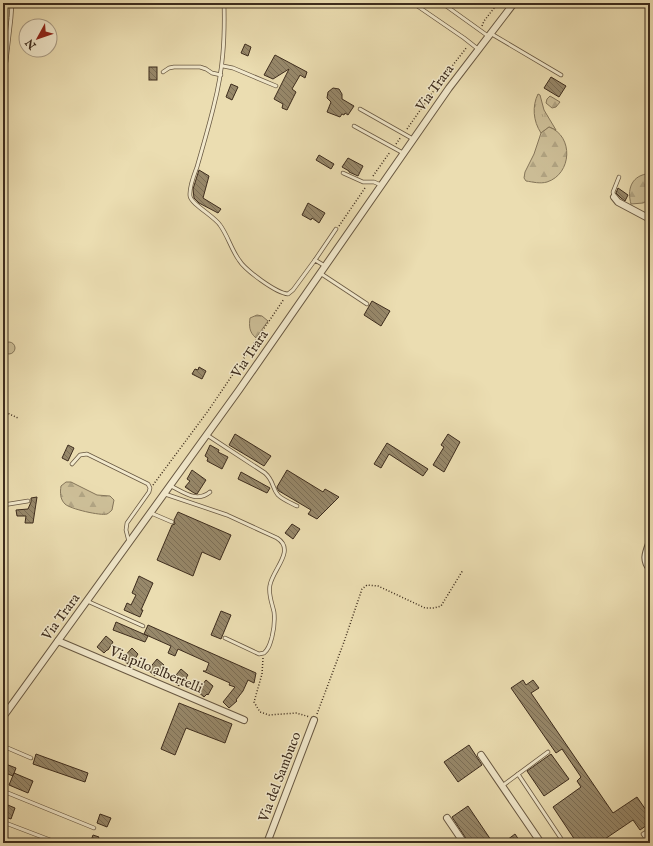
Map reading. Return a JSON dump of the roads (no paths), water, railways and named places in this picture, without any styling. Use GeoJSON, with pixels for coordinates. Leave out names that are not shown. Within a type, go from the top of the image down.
{"type":"FeatureCollection","features":[{"type":"Feature","properties":{"kind":"street","name":"Via Trara"},"geometry":{"type":"LineString","coordinates":[[3,717],[171,486],[403,153],[478,49],[514,3]]}},
{"type":"Feature","properties":{"kind":"street"},"geometry":{"type":"LineString","coordinates":[[614,197],[618,202],[650,219]]}},
{"type":"Feature","properties":{"kind":"street"},"geometry":{"type":"LineString","coordinates":[[650,541],[645,558],[650,569]]}},
{"type":"Feature","properties":{"kind":"street","name":"Via pilo albertelli"},"geometry":{"type":"LineString","coordinates":[[58,641],[244,720]]}},
{"type":"Feature","properties":{"kind":"street","name":"Via del Sambuco"},"geometry":{"type":"LineString","coordinates":[[267,843],[314,720]]}},
{"type":"Feature","properties":{"kind":"street"},"geometry":{"type":"LineString","coordinates":[[481,755],[540,843]]}},
{"type":"Feature","properties":{"kind":"street"},"geometry":{"type":"LineString","coordinates":[[447,818],[464,843]]}},
{"type":"Feature","properties":{"kind":"lane"},"geometry":{"type":"LineString","coordinates":[[6,62],[12,3]]}},
{"type":"Feature","properties":{"kind":"lane"},"geometry":{"type":"LineString","coordinates":[[224,3],[223,66],[213,110],[193,178],[190,193],[191,199],[194,204],[210,214],[218,223],[244,266],[280,292],[288,294],[293,290],[336,229]]}},
{"type":"Feature","properties":{"kind":"lane"},"geometry":{"type":"LineString","coordinates":[[413,3],[471,42],[478,49]]}},
{"type":"Feature","properties":{"kind":"lane"},"geometry":{"type":"LineString","coordinates":[[442,3],[479,30],[561,75]]}},
{"type":"Feature","properties":{"kind":"lane"},"geometry":{"type":"LineString","coordinates":[[223,66],[233,68],[276,86]]}},
{"type":"Feature","properties":{"kind":"lane"},"geometry":{"type":"LineString","coordinates":[[163,72],[174,67],[200,67],[212,73],[221,75]]}},
{"type":"Feature","properties":{"kind":"lane"},"geometry":{"type":"LineString","coordinates":[[360,109],[413,140]]}},
{"type":"Feature","properties":{"kind":"lane"},"geometry":{"type":"LineString","coordinates":[[354,126],[403,153]]}},
{"type":"Feature","properties":{"kind":"lane"},"geometry":{"type":"LineString","coordinates":[[343,173],[358,180],[374,182],[381,185]]}},
{"type":"Feature","properties":{"kind":"lane"},"geometry":{"type":"LineString","coordinates":[[614,197],[613,192],[619,177]]}},
{"type":"Feature","properties":{"kind":"lane"},"geometry":{"type":"LineString","coordinates":[[315,260],[325,266]]}},
{"type":"Feature","properties":{"kind":"lane"},"geometry":{"type":"LineString","coordinates":[[320,273],[367,304]]}},
{"type":"Feature","properties":{"kind":"lane"},"geometry":{"type":"LineString","coordinates":[[207,435],[265,473],[273,482],[278,495],[297,506]]}},
{"type":"Feature","properties":{"kind":"lane"},"geometry":{"type":"LineString","coordinates":[[72,464],[80,455],[89,454],[146,482],[150,488],[127,523],[126,530],[129,544]]}},
{"type":"Feature","properties":{"kind":"lane"},"geometry":{"type":"LineString","coordinates":[[171,486],[195,497],[204,496],[210,492]]}},
{"type":"Feature","properties":{"kind":"lane"},"geometry":{"type":"LineString","coordinates":[[165,494],[239,520],[277,538],[284,544],[284,554],[270,584],[274,615],[274,628],[270,644],[264,653],[256,653],[226,638]]}},
{"type":"Feature","properties":{"kind":"lane"},"geometry":{"type":"LineString","coordinates":[[3,505],[28,500]]}},
{"type":"Feature","properties":{"kind":"lane"},"geometry":{"type":"LineString","coordinates":[[151,513],[172,522]]}},
{"type":"Feature","properties":{"kind":"lane"},"geometry":{"type":"LineString","coordinates":[[87,601],[143,626]]}},
{"type":"Feature","properties":{"kind":"lane"},"geometry":{"type":"LineString","coordinates":[[3,746],[30,758]]}},
{"type":"Feature","properties":{"kind":"lane"},"geometry":{"type":"LineString","coordinates":[[502,786],[548,752]]}},
{"type":"Feature","properties":{"kind":"lane"},"geometry":{"type":"LineString","coordinates":[[518,774],[564,843]]}},
{"type":"Feature","properties":{"kind":"lane"},"geometry":{"type":"LineString","coordinates":[[3,791],[94,828]]}},
{"type":"Feature","properties":{"kind":"lane"},"geometry":{"type":"LineString","coordinates":[[3,822],[58,843]]}},
{"type":"Feature","properties":{"kind":"lane"},"geometry":{"type":"LineString","coordinates":[[649,843],[643,834],[650,830]]}}]}
